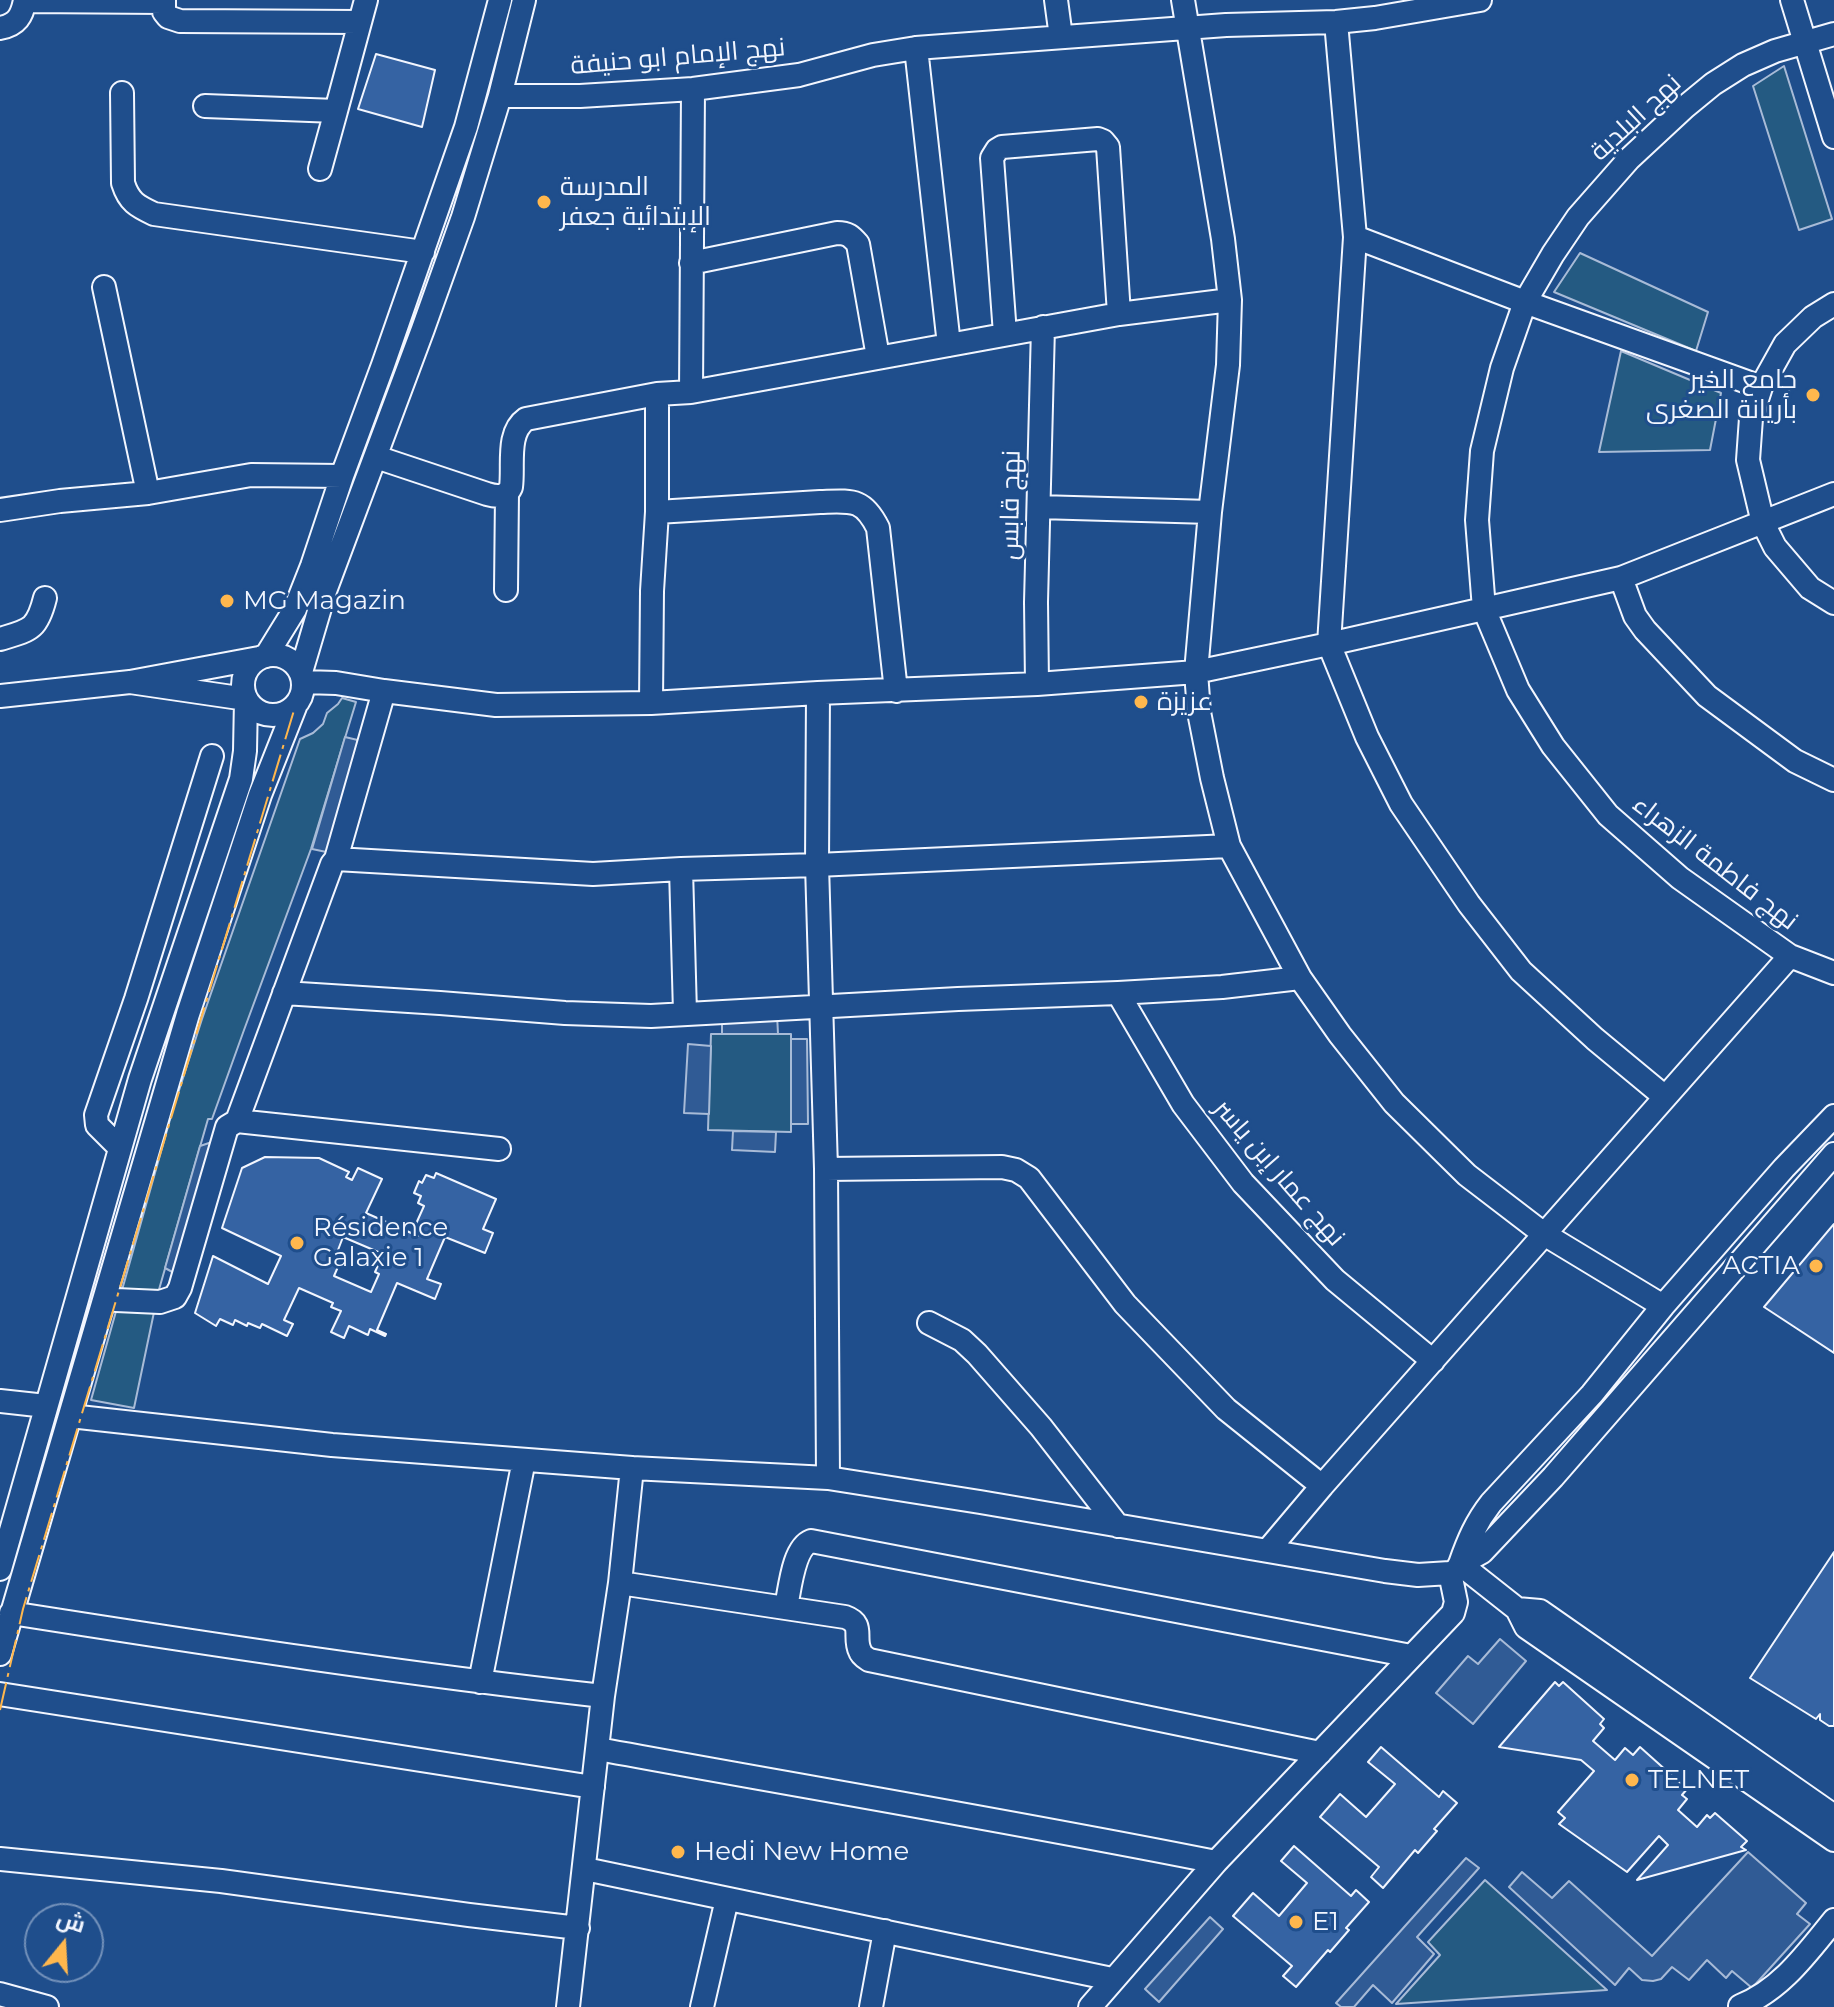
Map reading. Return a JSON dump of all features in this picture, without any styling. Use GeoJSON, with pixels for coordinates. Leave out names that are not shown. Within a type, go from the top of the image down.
{"type":"FeatureCollection","features":[{"type":"Feature","properties":{"kind":"street"},"geometry":{"type":"LineString","coordinates":[[0,28],[19,20],[26,0],[164,1],[164,12],[168,17],[180,21],[359,22]]}},
{"type":"Feature","properties":{"kind":"street"},"geometry":{"type":"LineString","coordinates":[[320,169],[366,0]]}},
{"type":"Feature","properties":{"kind":"street"},"geometry":{"type":"LineString","coordinates":[[0,1569],[140,1079],[241,779],[245,751],[246,699],[243,680],[246,671],[263,657],[295,609],[312,566],[466,127],[500,0]]}},
{"type":"Feature","properties":{"kind":"street"},"geometry":{"type":"LineString","coordinates":[[130,682],[246,699],[261,714],[270,716],[288,713],[301,700],[302,677],[325,591],[463,217],[500,96],[524,0]]}},
{"type":"Feature","properties":{"kind":"street"},"geometry":{"type":"LineString","coordinates":[[1056,0],[1061,37]]}},
{"type":"Feature","properties":{"kind":"street"},"geometry":{"type":"LineString","coordinates":[[1183,0],[1223,239],[1230,300],[1228,365],[1210,512],[1196,672],[1212,778],[1229,846],[1300,978],[1394,1103],[1467,1175],[1544,1234],[1663,1306]]}},
{"type":"Feature","properties":{"kind":"street"},"geometry":{"type":"LineString","coordinates":[[1308,0],[1312,23]]}},
{"type":"Feature","properties":{"kind":"street","name":"نهج الإمام ابو حنيفة"},"geometry":{"type":"LineString","coordinates":[[500,96],[580,96],[693,89],[799,75],[873,55],[916,48],[1188,28],[1336,22],[1375,18],[1423,4],[1480,0]]}},
{"type":"Feature","properties":{"kind":"street"},"geometry":{"type":"LineString","coordinates":[[1792,0],[1834,137]]}},
{"type":"Feature","properties":{"kind":"street"},"geometry":{"type":"LineString","coordinates":[[1336,22],[1355,237],[1329,644],[1367,737],[1401,804],[1469,904],[1521,971],[1595,1039],[1665,1097]]}},
{"type":"Feature","properties":{"kind":"street","name":"نهج البلدية"},"geometry":{"type":"LineString","coordinates":[[1484,609],[1477,520],[1482,451],[1502,368],[1525,302],[1553,254],[1605,185],[1658,131],[1713,84],[1743,65],[1775,51],[1834,34]]}},
{"type":"Feature","properties":{"kind":"street"},"geometry":{"type":"LineString","coordinates":[[916,48],[949,345]]}},
{"type":"Feature","properties":{"kind":"street"},"geometry":{"type":"LineString","coordinates":[[691,392],[693,89]]}},
{"type":"Feature","properties":{"kind":"street"},"geometry":{"type":"LineString","coordinates":[[122,93],[123,183],[127,195],[137,206],[154,214],[423,252]]}},
{"type":"Feature","properties":{"kind":"street"},"geometry":{"type":"LineString","coordinates":[[205,106],[336,111]]}},
{"type":"Feature","properties":{"kind":"street"},"geometry":{"type":"LineString","coordinates":[[1005,334],[992,158],[1002,147],[1098,139],[1108,147],[1119,314]]}},
{"type":"Feature","properties":{"kind":"street"},"geometry":{"type":"LineString","coordinates":[[691,263],[837,233],[852,236],[858,244],[878,357]]}},
{"type":"Feature","properties":{"kind":"street"},"geometry":{"type":"LineString","coordinates":[[1355,237],[1761,387]]}},
{"type":"Feature","properties":{"kind":"street"},"geometry":{"type":"LineString","coordinates":[[104,287],[148,493]]}},
{"type":"Feature","properties":{"kind":"street"},"geometry":{"type":"LineString","coordinates":[[506,590],[507,493],[512,483],[514,434],[526,419],[1119,314],[1230,300]]}},
{"type":"Feature","properties":{"kind":"street"},"geometry":{"type":"LineString","coordinates":[[1834,304],[1813,317],[1785,344],[1761,387],[1751,418],[1748,460],[1763,523],[1775,547],[1810,588],[1834,603]]}},
{"type":"Feature","properties":{"kind":"street","name":"نهج قابس"},"geometry":{"type":"LineString","coordinates":[[1037,684],[1043,327]]}},
{"type":"Feature","properties":{"kind":"street"},"geometry":{"type":"LineString","coordinates":[[651,703],[657,394]]}},
{"type":"Feature","properties":{"kind":"street"},"geometry":{"type":"LineString","coordinates":[[376,457],[487,494],[500,496],[507,493]]}},
{"type":"Feature","properties":{"kind":"street"},"geometry":{"type":"LineString","coordinates":[[0,510],[148,493],[251,475],[342,476]]}},
{"type":"Feature","properties":{"kind":"street"},"geometry":{"type":"LineString","coordinates":[[302,677],[496,705],[651,703],[1037,684],[1196,672],[1621,578],[1834,494]]}},
{"type":"Feature","properties":{"kind":"street"},"geometry":{"type":"LineString","coordinates":[[657,512],[840,501],[865,507],[878,528],[896,691]]}},
{"type":"Feature","properties":{"kind":"street"},"geometry":{"type":"LineString","coordinates":[[1039,507],[1210,512]]}},
{"type":"Feature","properties":{"kind":"street"},"geometry":{"type":"LineString","coordinates":[[1621,578],[1635,616],[1645,630],[1707,696],[1795,761],[1834,780]]}},
{"type":"Feature","properties":{"kind":"street"},"geometry":{"type":"LineString","coordinates":[[0,639],[33,626],[40,617],[45,598]]}},
{"type":"Feature","properties":{"kind":"street","name":"نهج فاطمة الزهراء"},"geometry":{"type":"LineString","coordinates":[[1484,609],[1518,690],[1553,746],[1608,815],[1680,878],[1790,956],[1834,973]]}},
{"type":"Feature","properties":{"kind":"street"},"geometry":{"type":"LineString","coordinates":[[0,696],[130,682],[263,657],[282,656],[296,665],[302,677]]}},
{"type":"Feature","properties":{"kind":"street"},"geometry":{"type":"LineString","coordinates":[[237,1121],[336,859],[384,691]]}},
{"type":"Feature","properties":{"kind":"street"},"geometry":{"type":"LineString","coordinates":[[818,693],[817,865],[826,1169],[828,1478]]}},
{"type":"Feature","properties":{"kind":"street"},"geometry":{"type":"LineString","coordinates":[[0,1654],[188,1014],[260,795],[295,707]]}},
{"type":"Feature","properties":{"kind":"street"},"geometry":{"type":"LineString","coordinates":[[120,1148],[97,1125],[96,1115],[212,756]]}},
{"type":"Feature","properties":{"kind":"street"},"geometry":{"type":"LineString","coordinates":[[336,859],[593,874],[1229,846]]}},
{"type":"Feature","properties":{"kind":"street"},"geometry":{"type":"LineString","coordinates":[[681,869],[685,1013]]}},
{"type":"Feature","properties":{"kind":"street"},"geometry":{"type":"LineString","coordinates":[[1268,1550],[1790,956]]}},
{"type":"Feature","properties":{"kind":"street"},"geometry":{"type":"LineString","coordinates":[[284,993],[651,1016],[1222,987],[1300,978]]}},
{"type":"Feature","properties":{"kind":"street","name":"نهج عمار إبن ياسر"},"geometry":{"type":"LineString","coordinates":[[1118,993],[1183,1104],[1243,1183],[1335,1280],[1433,1361]]}},
{"type":"Feature","properties":{"kind":"street"},"geometry":{"type":"LineString","coordinates":[[1090,2007],[1216,1862],[1454,1611],[1455,1569],[1484,1511],[1592,1394],[1663,1306],[1834,1116]]}},
{"type":"Feature","properties":{"kind":"street"},"geometry":{"type":"LineString","coordinates":[[116,1300],[160,1302],[175,1297],[227,1127],[237,1121],[499,1149]]}},
{"type":"Feature","properties":{"kind":"street"},"geometry":{"type":"LineString","coordinates":[[70,1416],[332,1445],[632,1468],[828,1478],[1418,1575],[1455,1569],[1495,1540],[1834,1154]]}},
{"type":"Feature","properties":{"kind":"street"},"geometry":{"type":"LineString","coordinates":[[826,1169],[1002,1167],[1016,1170],[1029,1178],[1135,1314],[1226,1409],[1322,1486]]}},
{"type":"Feature","properties":{"kind":"street"},"geometry":{"type":"LineString","coordinates":[[929,1323],[962,1340],[977,1354],[1041,1427],[1118,1526]]}},
{"type":"Feature","properties":{"kind":"street"},"geometry":{"type":"LineString","coordinates":[[0,1424],[3,1401],[46,1406]]}},
{"type":"Feature","properties":{"kind":"street"},"geometry":{"type":"LineString","coordinates":[[480,1682],[524,1460]]}},
{"type":"Feature","properties":{"kind":"street"},"geometry":{"type":"LineString","coordinates":[[568,2007],[632,1468]]}},
{"type":"Feature","properties":{"kind":"street"},"geometry":{"type":"LineString","coordinates":[[27,1474],[50,1481]]}},
{"type":"Feature","properties":{"kind":"street"},"geometry":{"type":"LineString","coordinates":[[786,1607],[797,1557],[801,1547],[811,1541],[1411,1656]]}},
{"type":"Feature","properties":{"kind":"street"},"geometry":{"type":"LineString","coordinates":[[1455,1569],[1517,1609],[1540,1611],[1792,1800],[1834,1840]]}},
{"type":"Feature","properties":{"kind":"street"},"geometry":{"type":"LineString","coordinates":[[620,1583],[786,1607],[852,1620],[856,1623],[859,1650],[869,1660],[1320,1753]]}},
{"type":"Feature","properties":{"kind":"street"},"geometry":{"type":"LineString","coordinates":[[11,1613],[249,1650],[603,1696]]}},
{"type":"Feature","properties":{"kind":"street"},"geometry":{"type":"LineString","coordinates":[[0,1694],[593,1787]]}},
{"type":"Feature","properties":{"kind":"street"},"geometry":{"type":"LineString","coordinates":[[598,1749],[1058,1830],[1216,1862]]}},
{"type":"Feature","properties":{"kind":"street"},"geometry":{"type":"LineString","coordinates":[[1792,1800],[1834,1816]]}},
{"type":"Feature","properties":{"kind":"street"},"geometry":{"type":"LineString","coordinates":[[0,1859],[221,1881],[578,1928]]}},
{"type":"Feature","properties":{"kind":"street"},"geometry":{"type":"LineString","coordinates":[[585,1869],[1112,1979]]}},
{"type":"Feature","properties":{"kind":"street"},"geometry":{"type":"LineString","coordinates":[[702,2007],[727,1899]]}},
{"type":"Feature","properties":{"kind":"street"},"geometry":{"type":"LineString","coordinates":[[1740,2006],[1774,1988],[1804,1958],[1834,1920]]}},
{"type":"Feature","properties":{"kind":"street"},"geometry":{"type":"LineString","coordinates":[[871,2007],[885,1931]]}},
{"type":"Feature","properties":{"kind":"street"},"geometry":{"type":"LineString","coordinates":[[0,1994],[47,2007]]}},
{"type":"Feature","properties":{"kind":"shaded area"},"geometry":{"type":"Polygon","coordinates":[[[1784,66],[1832,219],[1799,230],[1753,86],[1784,66]]]}},
{"type":"Feature","properties":{"kind":"shaded area"},"geometry":{"type":"Polygon","coordinates":[[[1580,253],[1708,312],[1696,351],[1554,292],[1580,253]]]}},
{"type":"Feature","properties":{"kind":"shaded area"},"geometry":{"type":"Polygon","coordinates":[[[1621,351],[1721,393],[1710,450],[1599,452],[1621,351]]]}},
{"type":"Feature","properties":{"kind":"shaded area"},"geometry":{"type":"Polygon","coordinates":[[[342,698],[356,702],[311,849],[212,1119],[208,1119],[158,1293],[134,1408],[91,1400],[173,1109],[300,739],[323,724],[327,713],[342,698]]]}},
{"type":"Feature","properties":{"kind":"shaded area"},"geometry":{"type":"Polygon","coordinates":[[[345,737],[366,742],[336,854],[312,849],[345,737]]]}},
{"type":"Feature","properties":{"kind":"shaded area"},"geometry":{"type":"Polygon","coordinates":[[[777,1014],[778,1034],[722,1034],[722,1015],[777,1014]]]}},
{"type":"Feature","properties":{"kind":"shaded area"},"geometry":{"type":"Polygon","coordinates":[[[711,1034],[791,1034],[791,1132],[708,1130],[711,1034]]]}},
{"type":"Feature","properties":{"kind":"shaded area"},"geometry":{"type":"Polygon","coordinates":[[[791,1039],[807,1039],[808,1124],[791,1124],[791,1039]]]}},
{"type":"Feature","properties":{"kind":"shaded area"},"geometry":{"type":"Polygon","coordinates":[[[688,1044],[711,1046],[709,1114],[684,1113],[688,1044]]]}},
{"type":"Feature","properties":{"kind":"shaded area"},"geometry":{"type":"Polygon","coordinates":[[[733,1131],[776,1132],[775,1152],[732,1150],[733,1131]]]}},
{"type":"Feature","properties":{"kind":"shaded area"},"geometry":{"type":"Polygon","coordinates":[[[215,1141],[176,1274],[165,1268],[200,1146],[215,1141]]]}},
{"type":"Feature","properties":{"kind":"shaded area"},"geometry":{"type":"Polygon","coordinates":[[[1500,1639],[1526,1661],[1473,1724],[1436,1693],[1468,1656],[1478,1664],[1500,1639]]]}},
{"type":"Feature","properties":{"kind":"shaded area"},"geometry":{"type":"Polygon","coordinates":[[[1748,1852],[1806,1903],[1797,1914],[1810,1924],[1752,1988],[1732,1971],[1726,1978],[1707,1960],[1689,1980],[1672,1967],[1661,1979],[1653,1981],[1642,1980],[1629,1968],[1615,1985],[1509,1887],[1522,1872],[1552,1898],[1569,1881],[1652,1956],[1748,1852]]]}},
{"type":"Feature","properties":{"kind":"shaded area"},"geometry":{"type":"Polygon","coordinates":[[[1466,1858],[1479,1868],[1417,1937],[1434,1954],[1392,2003],[1373,1985],[1354,2007],[1341,2007],[1336,2003],[1466,1858]]]}},
{"type":"Feature","properties":{"kind":"shaded area"},"geometry":{"type":"Polygon","coordinates":[[[1485,1880],[1607,1990],[1396,2004],[1440,1955],[1428,1942],[1485,1880]]]}},
{"type":"Feature","properties":{"kind":"shaded area"},"geometry":{"type":"Polygon","coordinates":[[[1210,1917],[1223,1929],[1159,2002],[1145,1989],[1210,1917]]]}},
{"type":"Feature","properties":{"kind":"building"},"geometry":{"type":"Polygon","coordinates":[[[376,54],[435,70],[422,127],[358,109],[376,54]]]}},
{"type":"Feature","properties":{"kind":"building","name":"Résidence Galaxie 1"},"geometry":{"type":"Polygon","coordinates":[[[265,1157],[319,1158],[349,1172],[346,1177],[352,1180],[358,1168],[382,1179],[366,1213],[418,1236],[421,1229],[415,1226],[424,1206],[418,1203],[421,1196],[414,1193],[419,1181],[422,1183],[426,1175],[434,1178],[436,1173],[496,1199],[483,1229],[493,1233],[485,1253],[445,1237],[427,1279],[441,1284],[435,1299],[397,1283],[377,1330],[385,1336],[370,1329],[368,1335],[349,1326],[344,1338],[331,1332],[341,1311],[331,1307],[333,1303],[299,1288],[284,1320],[293,1324],[287,1336],[262,1324],[260,1328],[235,1320],[233,1325],[220,1319],[216,1326],[195,1313],[213,1256],[268,1284],[281,1256],[222,1228],[242,1168],[265,1157]],[[343,1237],[338,1250],[344,1253],[334,1276],[371,1292],[383,1254],[343,1237]]]}},
{"type":"Feature","properties":{"kind":"building","name":"ACTIA"},"geometry":{"type":"Polygon","coordinates":[[[1834,1224],[1834,1353],[1764,1307],[1834,1224]]]}},
{"type":"Feature","properties":{"kind":"building"},"geometry":{"type":"Polygon","coordinates":[[[1834,1552],[1834,1726],[1829,1726],[1820,1720],[1820,1714],[1816,1719],[1750,1678],[1834,1552]]]}},
{"type":"Feature","properties":{"kind":"building","name":"TELNET"},"geometry":{"type":"Polygon","coordinates":[[[1555,1682],[1559,1686],[1563,1682],[1604,1719],[1600,1724],[1604,1728],[1593,1741],[1615,1760],[1625,1748],[1633,1755],[1640,1747],[1687,1789],[1682,1795],[1687,1799],[1678,1810],[1697,1827],[1707,1815],[1710,1818],[1715,1813],[1747,1841],[1741,1847],[1746,1850],[1637,1880],[1668,1845],[1659,1836],[1627,1872],[1559,1824],[1565,1818],[1558,1812],[1594,1771],[1581,1760],[1499,1747],[1555,1682]]]}},
{"type":"Feature","properties":{"kind":"building"},"geometry":{"type":"Polygon","coordinates":[[[1381,1747],[1439,1797],[1443,1791],[1457,1803],[1418,1853],[1415,1850],[1383,1888],[1371,1877],[1379,1867],[1320,1817],[1340,1794],[1366,1817],[1395,1784],[1368,1762],[1381,1747]]]}},
{"type":"Feature","properties":{"kind":"building","name":"E1"},"geometry":{"type":"Polygon","coordinates":[[[1294,1846],[1351,1896],[1356,1890],[1369,1902],[1346,1928],[1349,1930],[1296,1987],[1283,1976],[1292,1966],[1233,1916],[1253,1893],[1279,1916],[1307,1883],[1281,1861],[1294,1846]]]}},
{"type":"Feature","properties":{"kind":"power"},"geometry":{"type":"LineString","coordinates":[[0,1710],[23,1609],[295,707]]}},
{"type":"Feature","properties":{"kind":"place","name":"المدرسة الإبتدائية جعفر"},"geometry":{"type":"Point","coordinates":[544,202]}},
{"type":"Feature","properties":{"kind":"place","name":"جامع الخير بأريانة الصغرى"},"geometry":{"type":"Point","coordinates":[1813,395]}},
{"type":"Feature","properties":{"kind":"place","name":"MG Magazin"},"geometry":{"type":"Point","coordinates":[227,601]}},
{"type":"Feature","properties":{"kind":"place","name":"عزيزة"},"geometry":{"type":"Point","coordinates":[1141,702]}},
{"type":"Feature","properties":{"kind":"place","name":"Résidence Galaxie 1"},"geometry":{"type":"Point","coordinates":[297,1243]}},
{"type":"Feature","properties":{"kind":"place","name":"ACTIA"},"geometry":{"type":"Point","coordinates":[1816,1266]}},
{"type":"Feature","properties":{"kind":"place","name":"TELNET"},"geometry":{"type":"Point","coordinates":[1632,1780]}},
{"type":"Feature","properties":{"kind":"place","name":"Hedi New Home"},"geometry":{"type":"Point","coordinates":[678,1852]}},
{"type":"Feature","properties":{"kind":"place","name":"E1"},"geometry":{"type":"Point","coordinates":[1296,1922]}}]}
